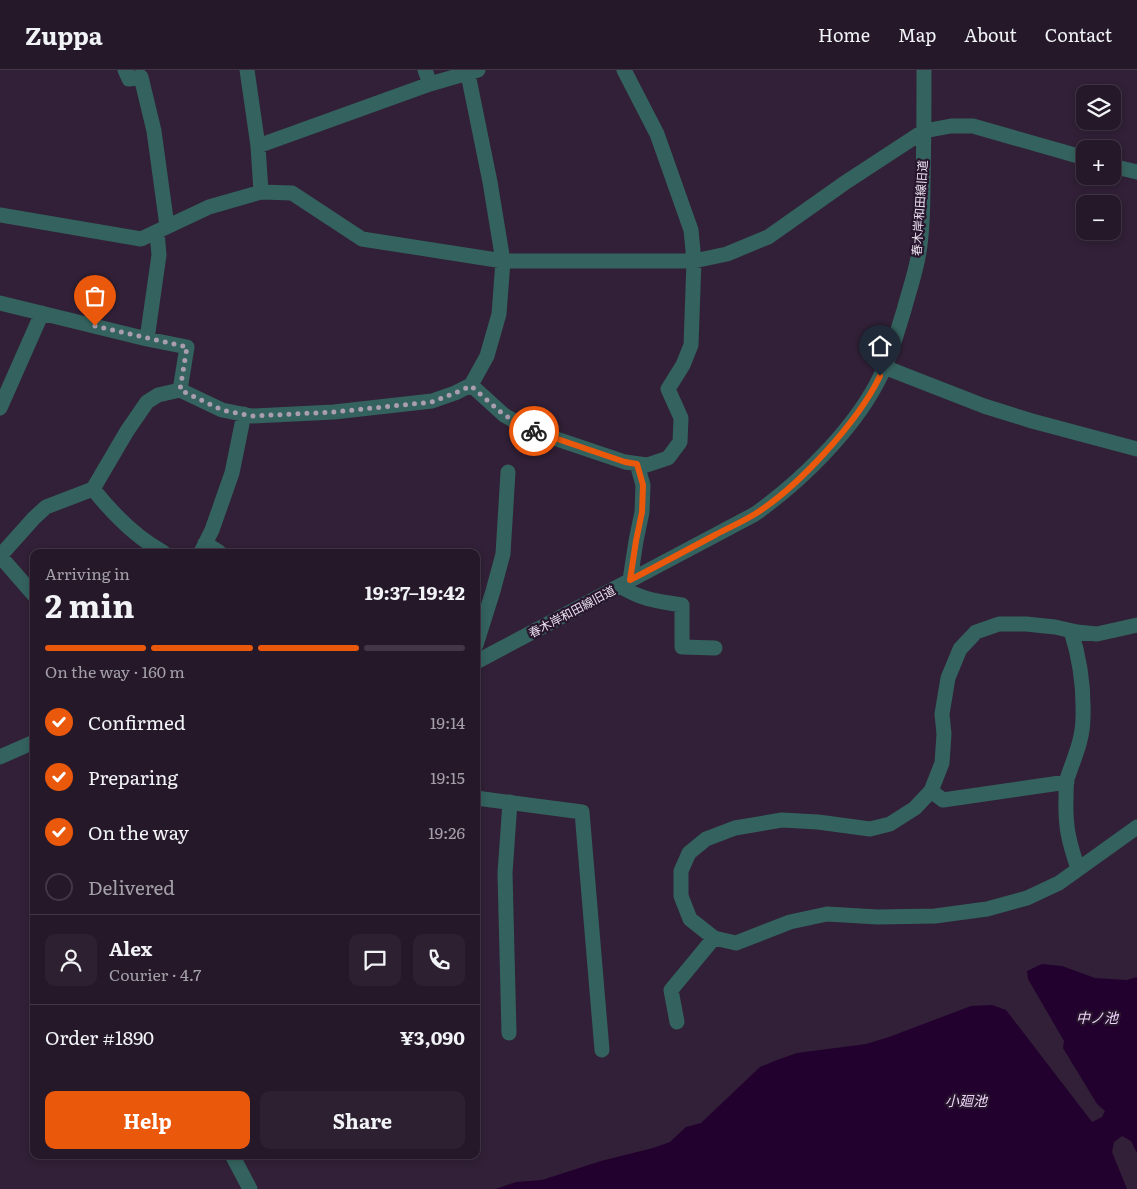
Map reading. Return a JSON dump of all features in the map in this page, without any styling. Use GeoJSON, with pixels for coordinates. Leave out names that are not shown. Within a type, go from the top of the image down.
{"type":"FeatureCollection","features":[{"type":"Feature","properties":{"kind":"street"},"geometry":{"type":"LineString","coordinates":[[125,70],[129,79],[141,77],[154,131],[162,229],[147,339]]}},
{"type":"Feature","properties":{"kind":"street"},"geometry":{"type":"LineString","coordinates":[[247,70],[258,146],[261,192]]}},
{"type":"Feature","properties":{"kind":"street"},"geometry":{"type":"LineString","coordinates":[[471,386],[504,415],[530,430],[625,462],[647,465],[668,458],[680,442],[681,418],[668,389],[683,365],[691,345],[694,261],[690,230],[657,134],[624,70]]}},
{"type":"Feature","properties":{"kind":"street","name":"春木岸和田線旧道"},"geometry":{"type":"LineString","coordinates":[[480,658],[755,514],[778,498],[839,436],[876,386],[893,346],[919,251],[922,204],[924,70]]}},
{"type":"Feature","properties":{"kind":"street"},"geometry":{"type":"LineString","coordinates":[[30,590],[0,556],[46,507],[93,489],[126,431],[146,402],[158,395],[180,390],[222,410],[252,416],[324,412],[432,402],[471,386],[487,356],[499,314],[503,261],[473,72],[428,77],[258,146]]}},
{"type":"Feature","properties":{"kind":"street"},"geometry":{"type":"LineString","coordinates":[[0,215],[141,239],[209,207],[261,192],[292,193],[362,240],[503,261],[694,261],[727,254],[768,237],[843,184],[924,131],[951,126],[973,126],[1076,155]]}},
{"type":"Feature","properties":{"kind":"street"},"geometry":{"type":"LineString","coordinates":[[1121,168],[1137,172]]}},
{"type":"Feature","properties":{"kind":"street"},"geometry":{"type":"LineString","coordinates":[[0,303],[187,347],[180,390]]}},
{"type":"Feature","properties":{"kind":"street"},"geometry":{"type":"LineString","coordinates":[[0,408],[42,313]]}},
{"type":"Feature","properties":{"kind":"street"},"geometry":{"type":"LineString","coordinates":[[884,367],[1032,421],[1137,449]]}},
{"type":"Feature","properties":{"kind":"street"},"geometry":{"type":"LineString","coordinates":[[203,548],[212,530],[232,473],[244,414]]}},
{"type":"Feature","properties":{"kind":"street"},"geometry":{"type":"LineString","coordinates":[[637,464],[643,485],[642,512],[625,583],[635,596],[682,605],[682,647],[715,648]]}},
{"type":"Feature","properties":{"kind":"street"},"geometry":{"type":"LineString","coordinates":[[480,632],[494,591],[503,554],[508,472]]}},
{"type":"Feature","properties":{"kind":"street"},"geometry":{"type":"LineString","coordinates":[[93,489],[113,514],[148,544],[157,549]]}},
{"type":"Feature","properties":{"kind":"street"},"geometry":{"type":"LineString","coordinates":[[1137,625],[1097,634],[1055,626],[1026,624],[999,624],[976,632],[960,649],[948,678],[942,714],[944,734],[942,763],[931,791],[915,808],[890,824],[870,829],[818,822],[782,820],[735,828],[706,839],[689,854],[681,871],[681,896],[690,919],[714,938],[736,943],[790,922],[827,914],[878,917],[935,916],[987,909],[1027,898],[1059,883],[1137,827]]}},
{"type":"Feature","properties":{"kind":"street"},"geometry":{"type":"LineString","coordinates":[[1071,630],[1079,656],[1084,718],[1080,746],[1067,782],[1066,814],[1068,841],[1078,869]]}},
{"type":"Feature","properties":{"kind":"street"},"geometry":{"type":"LineString","coordinates":[[0,757],[30,744]]}},
{"type":"Feature","properties":{"kind":"street"},"geometry":{"type":"LineString","coordinates":[[931,791],[943,800],[1067,782]]}},
{"type":"Feature","properties":{"kind":"street"},"geometry":{"type":"LineString","coordinates":[[480,798],[582,812],[602,1050]]}},
{"type":"Feature","properties":{"kind":"street"},"geometry":{"type":"LineString","coordinates":[[509,1033],[505,873],[510,802]]}},
{"type":"Feature","properties":{"kind":"street"},"geometry":{"type":"LineString","coordinates":[[677,1022],[671,990],[714,938]]}},
{"type":"Feature","properties":{"kind":"street"},"geometry":{"type":"LineString","coordinates":[[234,1159],[250,1189]]}},
{"type":"Feature","properties":{"kind":"water","name":"小廻池"},"geometry":{"type":"Polygon","coordinates":[[[1042,964],[1062,966],[1095,978],[1127,980],[1137,977],[1137,1153],[1131,1141],[1122,1136],[1114,1142],[1112,1152],[1127,1189],[496,1189],[516,1182],[542,1180],[670,1142],[686,1127],[701,1123],[760,1067],[777,1060],[797,1053],[866,1044],[971,1006],[992,1005],[1006,1010],[1092,1122],[1102,1117],[1105,1111],[1097,1104],[1063,1048],[1064,1041],[1028,979],[1027,971],[1042,964]]]}},
{"type":"Feature","properties":{"kind":"way so far"},"geometry":{"type":"LineString","coordinates":[[95,326],[187,347],[180,390],[222,410],[252,416],[388,407],[432,402],[471,386],[504,415],[534,431]]}},
{"type":"Feature","properties":{"kind":"route"},"geometry":{"type":"LineString","coordinates":[[534,431],[625,462],[637,464],[643,485],[642,512],[630,580],[755,514],[778,498],[839,436],[876,386],[880,376]]}},
{"type":"Feature","properties":{"kind":"water label","name":"中ノ池"},"geometry":{"type":"Point","coordinates":[1097,1018]}}]}
